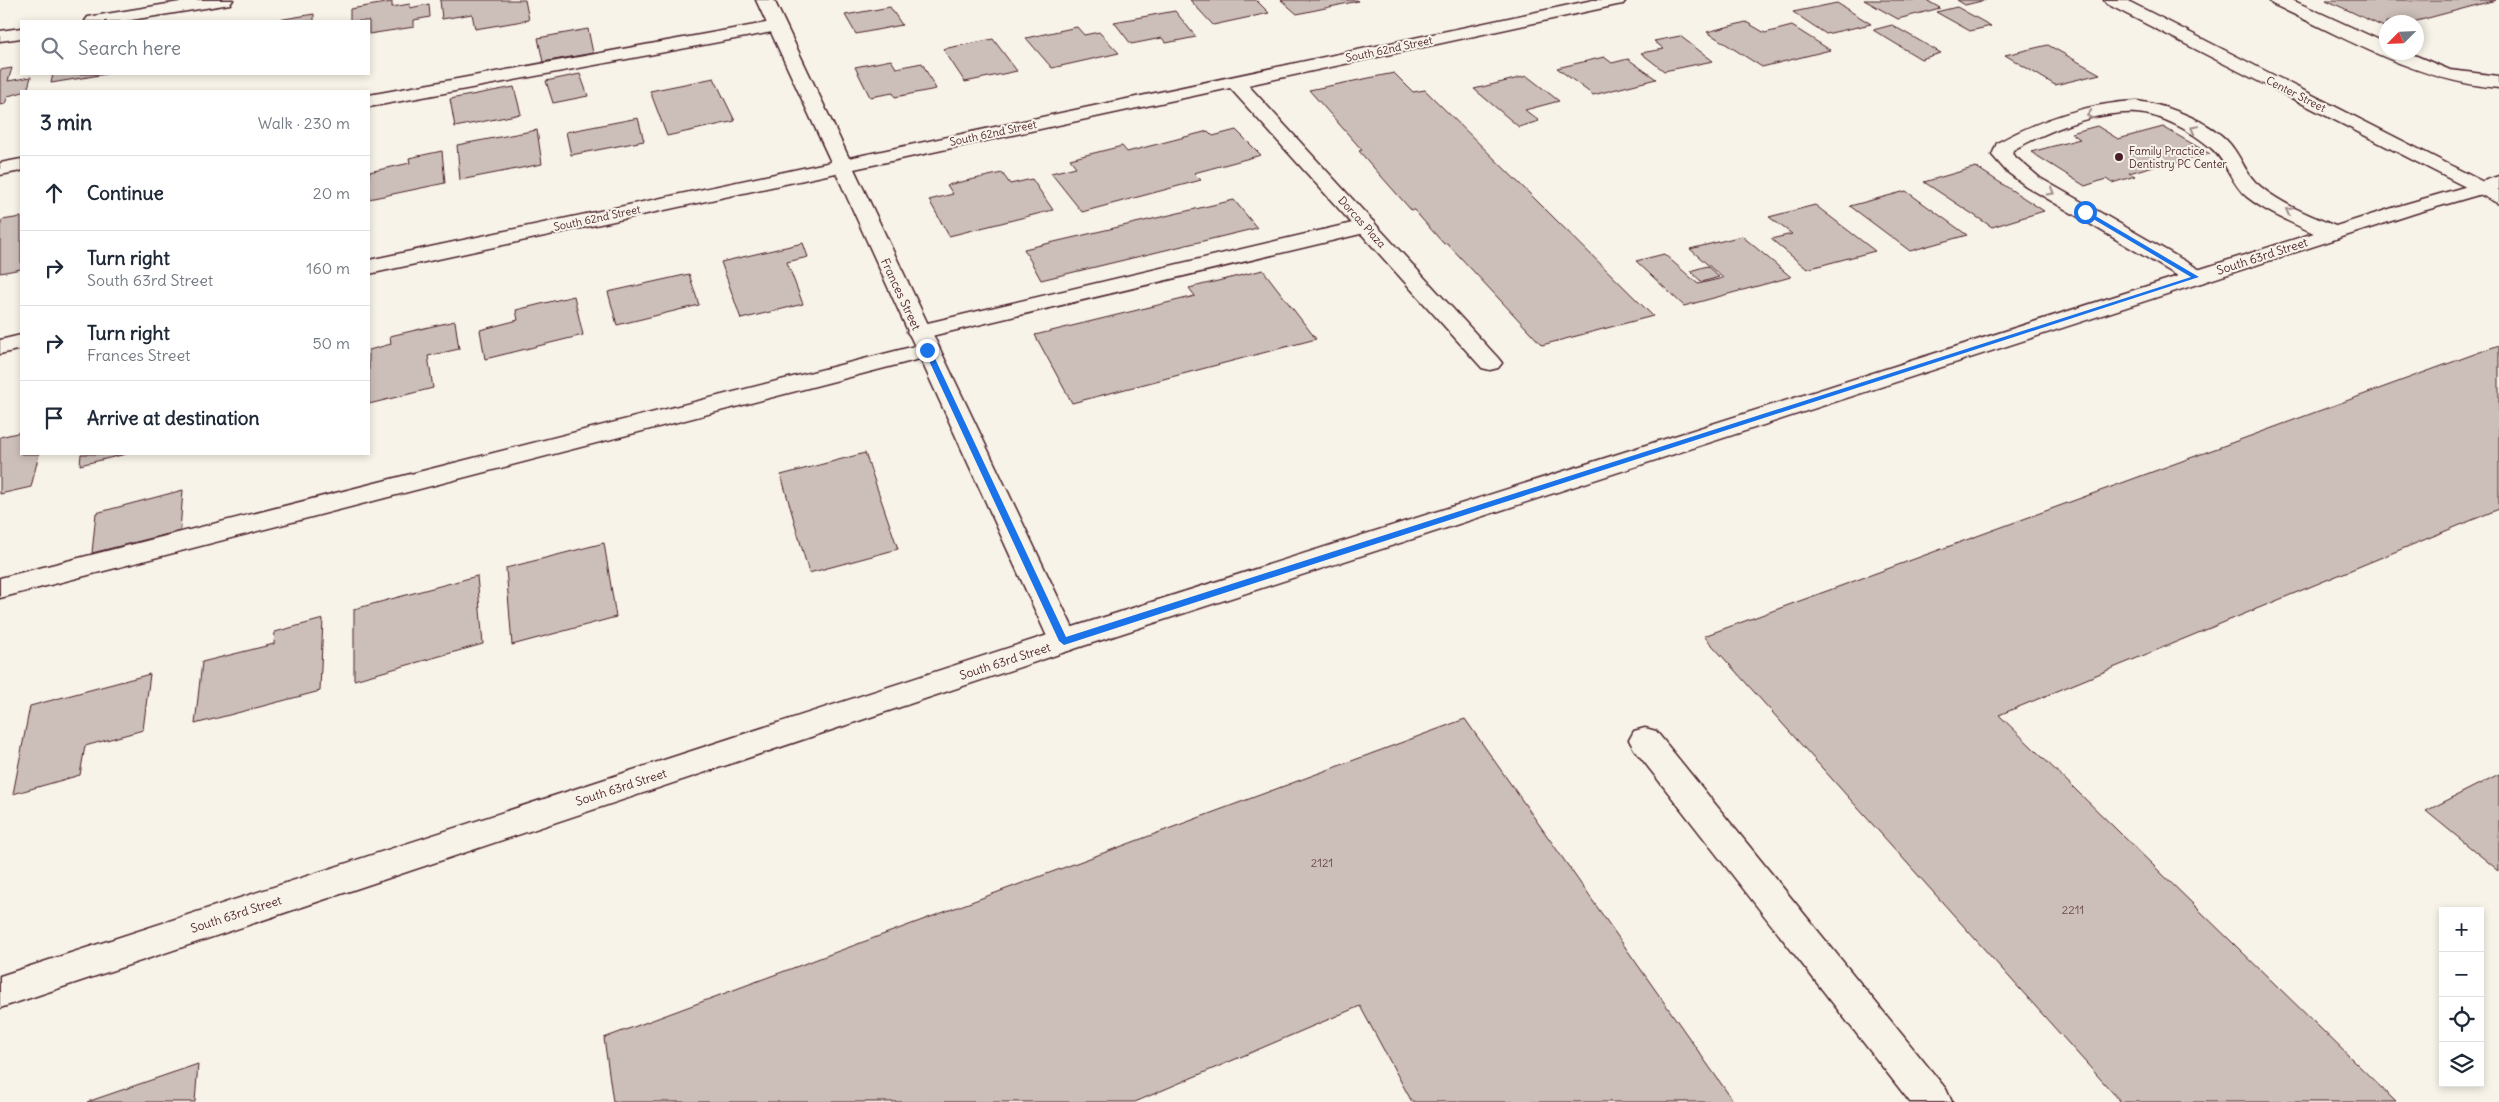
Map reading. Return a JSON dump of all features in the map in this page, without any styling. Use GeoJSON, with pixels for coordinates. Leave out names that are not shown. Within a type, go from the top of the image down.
{"type":"FeatureCollection","features":[{"type":"Feature","properties":{"kind":"street"},"geometry":{"type":"LineString","coordinates":[[100,20],[224,0]]}},
{"type":"Feature","properties":{"kind":"street","name":"Frances Street"},"geometry":{"type":"LineString","coordinates":[[765,0],[1064,641]]}},
{"type":"Feature","properties":{"kind":"street","name":"South 62nd Street"},"geometry":{"type":"LineString","coordinates":[[370,267],[1617,0]]}},
{"type":"Feature","properties":{"kind":"street","name":"Center Street"},"geometry":{"type":"LineString","coordinates":[[2113,0],[2494,192]]}},
{"type":"Feature","properties":{"kind":"street"},"geometry":{"type":"LineString","coordinates":[[2278,0],[2379,47]]}},
{"type":"Feature","properties":{"kind":"street"},"geometry":{"type":"LineString","coordinates":[[370,101],[777,26]]}},
{"type":"Feature","properties":{"kind":"street"},"geometry":{"type":"LineString","coordinates":[[0,36],[20,33]]}},
{"type":"Feature","properties":{"kind":"street"},"geometry":{"type":"LineString","coordinates":[[2408,60],[2435,73],[2466,81],[2499,82]]}},
{"type":"Feature","properties":{"kind":"street","name":"Dorcas Plaza"},"geometry":{"type":"LineString","coordinates":[[1234,82],[1490,364]]}},
{"type":"Feature","properties":{"kind":"street"},"geometry":{"type":"LineString","coordinates":[[2196,277],[2033,182],[2006,161],[2002,155],[2004,147],[2021,136],[2056,124],[2127,107],[2148,108],[2168,116],[2216,142],[2246,184],[2279,206],[2332,233]]}},
{"type":"Feature","properties":{"kind":"street"},"geometry":{"type":"LineString","coordinates":[[0,169],[20,166]]}},
{"type":"Feature","properties":{"kind":"street","name":"South 63rd Street"},"geometry":{"type":"LineString","coordinates":[[0,992],[1064,641],[2332,233],[2494,192]]}},
{"type":"Feature","properties":{"kind":"street"},"geometry":{"type":"LineString","coordinates":[[0,588],[923,341],[1365,226]]}},
{"type":"Feature","properties":{"kind":"street"},"geometry":{"type":"LineString","coordinates":[[0,347],[20,342]]}},
{"type":"Feature","properties":{"kind":"street"},"geometry":{"type":"LineString","coordinates":[[1645,740],[1933,1102]]}},
{"type":"Feature","properties":{"kind":"building"},"geometry":{"type":"Polygon","coordinates":[[[440,0],[525,0],[529,20],[475,29],[472,14],[442,19],[440,0]]]}},
{"type":"Feature","properties":{"kind":"building"},"geometry":{"type":"Polygon","coordinates":[[[1190,0],[1256,0],[1269,13],[1213,25],[1190,0]]]}},
{"type":"Feature","properties":{"kind":"building"},"geometry":{"type":"Polygon","coordinates":[[[1281,0],[1357,0],[1358,1],[1297,14],[1281,0]]]}},
{"type":"Feature","properties":{"kind":"building"},"geometry":{"type":"Polygon","coordinates":[[[1864,0],[1926,0],[1940,8],[1898,19],[1864,0]]]}},
{"type":"Feature","properties":{"kind":"building"},"geometry":{"type":"Polygon","coordinates":[[[1957,0],[1986,0],[1965,5],[1957,0]]]}},
{"type":"Feature","properties":{"kind":"building"},"geometry":{"type":"Polygon","coordinates":[[[2326,0],[2496,0],[2424,19],[2424,15],[2379,15],[2379,25],[2326,0]]]}},
{"type":"Feature","properties":{"kind":"building"},"geometry":{"type":"Polygon","coordinates":[[[392,2],[392,7],[410,4],[410,8],[429,4],[430,17],[414,20],[414,27],[370,34],[370,20],[350,20],[350,9],[392,2]]]}},
{"type":"Feature","properties":{"kind":"building"},"geometry":{"type":"Polygon","coordinates":[[[1837,3],[1871,24],[1826,34],[1793,12],[1837,3]]]}},
{"type":"Feature","properties":{"kind":"building"},"geometry":{"type":"Polygon","coordinates":[[[890,7],[902,25],[856,34],[845,15],[890,7]]]}},
{"type":"Feature","properties":{"kind":"building"},"geometry":{"type":"Polygon","coordinates":[[[1957,7],[1991,26],[1970,31],[1936,12],[1957,7]]]}},
{"type":"Feature","properties":{"kind":"building"},"geometry":{"type":"Polygon","coordinates":[[[1175,11],[1196,37],[1166,43],[1162,38],[1131,44],[1114,22],[1175,11]]]}},
{"type":"Feature","properties":{"kind":"building"},"geometry":{"type":"Polygon","coordinates":[[[314,14],[314,20],[278,20],[314,14]]]}},
{"type":"Feature","properties":{"kind":"building"},"geometry":{"type":"Polygon","coordinates":[[[1746,22],[1765,33],[1792,26],[1830,50],[1762,67],[1707,32],[1746,22]]]}},
{"type":"Feature","properties":{"kind":"building"},"geometry":{"type":"Polygon","coordinates":[[[1892,25],[1941,53],[1921,59],[1873,30],[1892,25]]]}},
{"type":"Feature","properties":{"kind":"building"},"geometry":{"type":"Polygon","coordinates":[[[1077,27],[1084,35],[1099,32],[1119,53],[1052,68],[1026,38],[1077,27]]]}},
{"type":"Feature","properties":{"kind":"building"},"geometry":{"type":"Polygon","coordinates":[[[588,29],[593,53],[543,62],[538,38],[588,29]]]}},
{"type":"Feature","properties":{"kind":"building"},"geometry":{"type":"Polygon","coordinates":[[[1680,36],[1713,61],[1664,71],[1641,53],[1664,49],[1654,41],[1680,36]]]}},
{"type":"Feature","properties":{"kind":"building"},"geometry":{"type":"Polygon","coordinates":[[[993,39],[1017,71],[965,82],[943,49],[993,39]]]}},
{"type":"Feature","properties":{"kind":"building"},"geometry":{"type":"Polygon","coordinates":[[[2048,45],[2100,74],[2055,85],[2005,55],[2048,45]]]}},
{"type":"Feature","properties":{"kind":"building"},"geometry":{"type":"Polygon","coordinates":[[[1604,57],[1612,63],[1628,59],[1656,79],[1593,95],[1557,68],[1604,57]]]}},
{"type":"Feature","properties":{"kind":"building"},"geometry":{"type":"Polygon","coordinates":[[[891,60],[896,68],[922,63],[936,89],[895,97],[893,93],[870,97],[855,67],[891,60]]]}},
{"type":"Feature","properties":{"kind":"building"},"geometry":{"type":"Polygon","coordinates":[[[12,68],[8,81],[31,77],[27,90],[20,90],[20,93],[8,96],[5,104],[0,105],[0,70],[12,68]]]}},
{"type":"Feature","properties":{"kind":"building"},"geometry":{"type":"Polygon","coordinates":[[[1394,73],[1413,92],[1425,90],[1653,316],[1542,345],[1447,243],[1444,244],[1414,210],[1411,210],[1359,151],[1362,150],[1309,90],[1394,73]]]}},
{"type":"Feature","properties":{"kind":"building"},"geometry":{"type":"Polygon","coordinates":[[[580,74],[588,96],[553,103],[546,81],[580,74]]]}},
{"type":"Feature","properties":{"kind":"building"},"geometry":{"type":"Polygon","coordinates":[[[53,75],[100,75],[51,83],[53,75]]]}},
{"type":"Feature","properties":{"kind":"building"},"geometry":{"type":"Polygon","coordinates":[[[1527,76],[1559,101],[1525,110],[1539,121],[1519,127],[1474,89],[1527,76]]]}},
{"type":"Feature","properties":{"kind":"building"},"geometry":{"type":"Polygon","coordinates":[[[714,78],[735,121],[667,136],[650,91],[714,78]]]}},
{"type":"Feature","properties":{"kind":"building"},"geometry":{"type":"Polygon","coordinates":[[[514,87],[521,114],[455,127],[450,99],[514,87]]]}},
{"type":"Feature","properties":{"kind":"building"},"geometry":{"type":"Polygon","coordinates":[[[638,118],[644,141],[571,155],[566,132],[638,118]]]}},
{"type":"Feature","properties":{"kind":"building","name":"Family Practice Dentistry PC Center"},"geometry":{"type":"Polygon","coordinates":[[[2097,126],[2118,139],[2163,127],[2210,154],[2176,163],[2171,161],[2129,173],[2135,176],[2112,183],[2106,179],[2085,186],[2031,152],[2080,139],[2071,133],[2097,126]]]}},
{"type":"Feature","properties":{"kind":"building"},"geometry":{"type":"Polygon","coordinates":[[[537,130],[542,164],[460,180],[457,145],[537,130]]]}},
{"type":"Feature","properties":{"kind":"building"},"geometry":{"type":"Polygon","coordinates":[[[1236,130],[1261,155],[1194,173],[1201,180],[1082,212],[1051,173],[1076,167],[1070,159],[1122,146],[1127,152],[1208,131],[1213,136],[1236,130]]]}},
{"type":"Feature","properties":{"kind":"building"},"geometry":{"type":"Polygon","coordinates":[[[442,151],[445,183],[370,199],[370,172],[410,163],[409,158],[442,151]]]}},
{"type":"Feature","properties":{"kind":"building"},"geometry":{"type":"Polygon","coordinates":[[[1976,167],[2044,211],[1992,227],[1924,182],[1976,167]]]}},
{"type":"Feature","properties":{"kind":"building"},"geometry":{"type":"Polygon","coordinates":[[[1002,173],[1010,184],[1032,179],[1053,210],[949,236],[929,200],[953,194],[947,185],[1002,173]]]}},
{"type":"Feature","properties":{"kind":"building"},"geometry":{"type":"Polygon","coordinates":[[[1906,191],[1967,235],[1910,251],[1850,206],[1906,191]]]}},
{"type":"Feature","properties":{"kind":"building"},"geometry":{"type":"Polygon","coordinates":[[[1234,200],[1257,228],[1041,280],[1024,249],[1234,200]]]}},
{"type":"Feature","properties":{"kind":"building"},"geometry":{"type":"Polygon","coordinates":[[[1815,205],[1875,251],[1807,269],[1771,239],[1792,234],[1769,217],[1815,205]]]}},
{"type":"Feature","properties":{"kind":"building"},"geometry":{"type":"Polygon","coordinates":[[[20,217],[20,269],[0,273],[0,227],[2,220],[20,217]]]}},
{"type":"Feature","properties":{"kind":"building"},"geometry":{"type":"Polygon","coordinates":[[[1742,236],[1791,277],[1684,306],[1636,261],[1664,254],[1698,284],[1723,278],[1690,249],[1742,236]]]}},
{"type":"Feature","properties":{"kind":"building"},"geometry":{"type":"Polygon","coordinates":[[[803,243],[808,257],[787,262],[803,304],[741,319],[721,262],[803,243]]]}},
{"type":"Feature","properties":{"kind":"building"},"geometry":{"type":"Polygon","coordinates":[[[1707,266],[1719,277],[1702,282],[1690,271],[1707,266]]]}},
{"type":"Feature","properties":{"kind":"building"},"geometry":{"type":"Polygon","coordinates":[[[1263,270],[1316,339],[1072,403],[1035,335],[1195,296],[1189,288],[1263,270]]]}},
{"type":"Feature","properties":{"kind":"building"},"geometry":{"type":"Polygon","coordinates":[[[689,274],[699,305],[617,325],[608,292],[689,274]]]}},
{"type":"Feature","properties":{"kind":"building"},"geometry":{"type":"Polygon","coordinates":[[[574,296],[583,335],[485,359],[480,330],[518,320],[516,310],[574,296]]]}},
{"type":"Feature","properties":{"kind":"building"},"geometry":{"type":"Polygon","coordinates":[[[455,321],[459,349],[428,356],[433,388],[370,404],[370,350],[391,344],[390,336],[455,321]]]}},
{"type":"Feature","properties":{"kind":"building"},"geometry":{"type":"Polygon","coordinates":[[[2499,345],[2499,509],[1999,715],[2396,1102],[2121,1102],[1704,636],[2499,345]]]}},
{"type":"Feature","properties":{"kind":"building"},"geometry":{"type":"Polygon","coordinates":[[[20,432],[20,455],[39,455],[31,487],[0,494],[0,437],[20,432]]]}},
{"type":"Feature","properties":{"kind":"building"},"geometry":{"type":"Polygon","coordinates":[[[865,453],[898,549],[809,573],[781,475],[865,453]]]}},
{"type":"Feature","properties":{"kind":"building"},"geometry":{"type":"Polygon","coordinates":[[[81,455],[122,455],[80,465],[81,455]]]}},
{"type":"Feature","properties":{"kind":"building"},"geometry":{"type":"Polygon","coordinates":[[[183,490],[180,531],[92,553],[96,513],[183,490]]]}},
{"type":"Feature","properties":{"kind":"building"},"geometry":{"type":"Polygon","coordinates":[[[604,543],[616,617],[512,645],[506,568],[604,543]]]}},
{"type":"Feature","properties":{"kind":"building"},"geometry":{"type":"Polygon","coordinates":[[[477,576],[483,644],[354,680],[354,609],[477,576]]]}},
{"type":"Feature","properties":{"kind":"building"},"geometry":{"type":"Polygon","coordinates":[[[323,619],[320,691],[195,724],[202,662],[274,644],[275,632],[323,619]]]}},
{"type":"Feature","properties":{"kind":"building"},"geometry":{"type":"Polygon","coordinates":[[[150,674],[143,730],[85,746],[80,775],[13,794],[30,706],[150,674]]]}},
{"type":"Feature","properties":{"kind":"building"},"geometry":{"type":"Polygon","coordinates":[[[1465,719],[1734,1102],[1412,1102],[1360,1006],[1135,1102],[613,1102],[604,1038],[1465,719]]]}},
{"type":"Feature","properties":{"kind":"building"},"geometry":{"type":"Polygon","coordinates":[[[2499,774],[2499,871],[2426,811],[2499,774]]]}},
{"type":"Feature","properties":{"kind":"building"},"geometry":{"type":"Polygon","coordinates":[[[198,1064],[195,1102],[87,1102],[198,1064]]]}},
{"type":"Feature","properties":{"kind":"place","name":"Family Practice Dentistry PC Center"},"geometry":{"type":"Point","coordinates":[2119,157]}},
{"type":"Feature","properties":{"kind":"route"},"geometry":{"type":"LineString","coordinates":[[927,350],[1064,641],[2196,277],[2085,212]]}}]}
